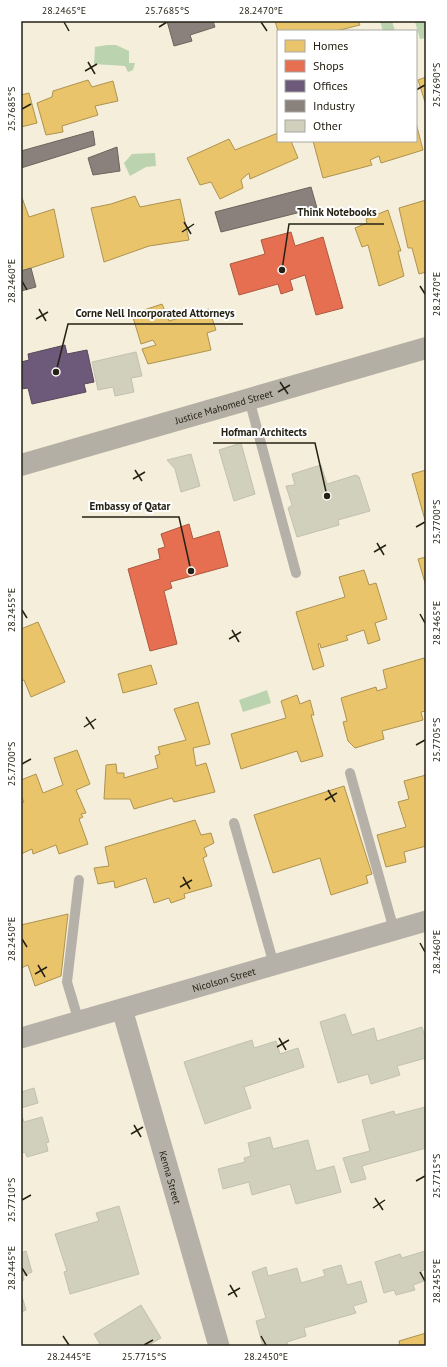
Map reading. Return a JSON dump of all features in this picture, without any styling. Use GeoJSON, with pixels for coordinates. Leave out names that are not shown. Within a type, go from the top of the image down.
{"type":"FeatureCollection","features":[{"type":"Feature","properties":{"kind":"main road","name":"Justice Mahomed Street"},"geometry":{"type":"LineString","coordinates":[[21,465],[426,348]]}},
{"type":"Feature","properties":{"kind":"street","name":"Nicolson Street"},"geometry":{"type":"LineString","coordinates":[[21,1038],[426,921]]}},
{"type":"Feature","properties":{"kind":"street","name":"Kenna Street"},"geometry":{"type":"LineString","coordinates":[[122,1009],[219,1346]]}},
{"type":"Feature","properties":{"kind":"lane"},"geometry":{"type":"LineString","coordinates":[[249,399],[296,573]]}},
{"type":"Feature","properties":{"kind":"lane"},"geometry":{"type":"LineString","coordinates":[[350,773],[394,930]]}},
{"type":"Feature","properties":{"kind":"lane"},"geometry":{"type":"LineString","coordinates":[[234,823],[274,965]]}},
{"type":"Feature","properties":{"kind":"lane"},"geometry":{"type":"LineString","coordinates":[[79,880],[67,982],[79,1022]]}},
{"type":"Feature","properties":{"kind":"shaded area"},"geometry":{"type":"Polygon","coordinates":[[[380,21],[392,21],[395,30],[383,30],[380,21]]]}},
{"type":"Feature","properties":{"kind":"shaded area"},"geometry":{"type":"Polygon","coordinates":[[[426,21],[426,38],[420,39],[415,22],[426,21]]]}},
{"type":"Feature","properties":{"kind":"shaded area"},"geometry":{"type":"Polygon","coordinates":[[[116,45],[129,51],[129,63],[135,63],[133,70],[128,72],[125,66],[94,64],[95,47],[116,45]]]}},
{"type":"Feature","properties":{"kind":"shaded area"},"geometry":{"type":"Polygon","coordinates":[[[155,153],[156,166],[146,167],[130,176],[124,163],[132,154],[155,153]]]}},
{"type":"Feature","properties":{"kind":"shaded area"},"geometry":{"type":"Polygon","coordinates":[[[267,690],[271,703],[243,712],[239,700],[267,690]]]}},
{"type":"Feature","properties":{"kind":"building: Homes"},"geometry":{"type":"Polygon","coordinates":[[[275,21],[358,21],[360,25],[340,30],[278,30],[275,21]]]}},
{"type":"Feature","properties":{"kind":"building: Homes"},"geometry":{"type":"Polygon","coordinates":[[[426,77],[426,105],[418,80],[426,77]]]}},
{"type":"Feature","properties":{"kind":"building: Homes"},"geometry":{"type":"Polygon","coordinates":[[[88,80],[92,87],[113,81],[118,101],[95,106],[98,115],[62,126],[63,132],[46,135],[37,103],[52,97],[53,91],[88,80]]]}},
{"type":"Feature","properties":{"kind":"building: Homes"},"geometry":{"type":"Polygon","coordinates":[[[29,93],[37,123],[21,127],[21,95],[29,93]]]}},
{"type":"Feature","properties":{"kind":"building: Homes"},"geometry":{"type":"Polygon","coordinates":[[[417,127],[423,150],[381,163],[379,156],[370,160],[372,165],[323,178],[313,142],[417,142],[417,127]]]}},
{"type":"Feature","properties":{"kind":"building: Homes"},"geometry":{"type":"Polygon","coordinates":[[[277,133],[277,142],[291,142],[298,158],[250,179],[249,173],[241,180],[243,188],[220,199],[211,182],[200,185],[187,158],[229,139],[235,150],[277,133]]]}},
{"type":"Feature","properties":{"kind":"building: Homes"},"geometry":{"type":"Polygon","coordinates":[[[21,195],[29,217],[54,209],[64,257],[22,271],[21,195]]]}},
{"type":"Feature","properties":{"kind":"building: Homes"},"geometry":{"type":"Polygon","coordinates":[[[135,196],[140,207],[180,199],[189,240],[149,246],[104,262],[91,208],[111,204],[135,196]]]}},
{"type":"Feature","properties":{"kind":"building: Homes"},"geometry":{"type":"Polygon","coordinates":[[[426,200],[426,272],[419,274],[412,248],[408,248],[399,208],[426,200]]]}},
{"type":"Feature","properties":{"kind":"building: Homes"},"geometry":{"type":"Polygon","coordinates":[[[388,210],[401,251],[398,251],[404,276],[379,286],[368,245],[362,247],[355,228],[367,223],[366,219],[388,210]]]}},
{"type":"Feature","properties":{"kind":"building: Homes"},"geometry":{"type":"Polygon","coordinates":[[[162,304],[169,321],[209,309],[216,330],[207,333],[211,350],[148,364],[142,349],[156,345],[153,340],[141,344],[132,314],[162,304]]]}},
{"type":"Feature","properties":{"kind":"building: Homes"},"geometry":{"type":"Polygon","coordinates":[[[426,470],[426,520],[425,520],[412,474],[426,470]]]}},
{"type":"Feature","properties":{"kind":"building: Homes"},"geometry":{"type":"Polygon","coordinates":[[[426,557],[426,586],[418,559],[426,557]]]}},
{"type":"Feature","properties":{"kind":"building: Homes"},"geometry":{"type":"Polygon","coordinates":[[[364,570],[369,585],[376,583],[387,619],[375,623],[380,640],[368,644],[364,630],[346,636],[348,640],[321,648],[320,644],[318,644],[324,666],[313,670],[296,612],[345,597],[339,577],[364,570]]]}},
{"type":"Feature","properties":{"kind":"building: Homes"},"geometry":{"type":"Polygon","coordinates":[[[38,622],[65,682],[31,697],[24,680],[21,681],[21,629],[38,622]]]}},
{"type":"Feature","properties":{"kind":"building: Homes"},"geometry":{"type":"Polygon","coordinates":[[[424,658],[426,664],[426,711],[421,712],[423,720],[382,731],[384,739],[355,748],[348,741],[343,722],[347,721],[341,698],[376,687],[377,691],[387,688],[383,670],[424,658]]]}},
{"type":"Feature","properties":{"kind":"building: Homes"},"geometry":{"type":"Polygon","coordinates":[[[151,665],[157,684],[123,693],[118,674],[151,665]]]}},
{"type":"Feature","properties":{"kind":"building: Homes"},"geometry":{"type":"Polygon","coordinates":[[[297,695],[300,704],[310,700],[314,715],[311,715],[323,756],[301,762],[297,751],[241,769],[231,734],[286,718],[281,701],[297,695]]]}},
{"type":"Feature","properties":{"kind":"building: Homes"},"geometry":{"type":"Polygon","coordinates":[[[198,702],[210,744],[193,748],[196,766],[206,763],[215,792],[174,802],[172,798],[134,809],[130,799],[104,799],[106,765],[116,764],[117,773],[124,773],[124,778],[158,768],[155,756],[160,754],[158,747],[186,740],[174,709],[198,702]]]}},
{"type":"Feature","properties":{"kind":"building: Homes"},"geometry":{"type":"Polygon","coordinates":[[[77,750],[90,784],[76,790],[86,813],[81,814],[83,817],[79,819],[88,844],[59,854],[56,845],[33,854],[32,849],[21,854],[21,803],[24,802],[21,795],[21,780],[36,774],[43,793],[63,785],[54,758],[77,750]]]}},
{"type":"Feature","properties":{"kind":"building: Homes"},"geometry":{"type":"Polygon","coordinates":[[[426,775],[426,846],[404,852],[406,862],[386,867],[377,835],[406,827],[398,802],[409,799],[404,781],[426,775]]]}},
{"type":"Feature","properties":{"kind":"building: Homes"},"geometry":{"type":"Polygon","coordinates":[[[344,786],[372,874],[366,876],[368,883],[331,895],[320,858],[273,873],[254,815],[344,786]]]}},
{"type":"Feature","properties":{"kind":"building: Homes"},"geometry":{"type":"Polygon","coordinates":[[[195,820],[201,835],[211,833],[214,843],[204,848],[207,856],[203,858],[212,886],[184,894],[185,898],[171,903],[169,898],[154,903],[146,878],[115,888],[114,881],[98,884],[94,868],[109,866],[105,847],[195,820]]]}},
{"type":"Feature","properties":{"kind":"building: Homes"},"geometry":{"type":"Polygon","coordinates":[[[68,914],[61,976],[35,986],[28,965],[21,968],[21,925],[68,914]]]}},
{"type":"Feature","properties":{"kind":"building: Homes"},"geometry":{"type":"Polygon","coordinates":[[[426,1333],[426,1346],[400,1346],[399,1341],[426,1333]]]}},
{"type":"Feature","properties":{"kind":"building: Shops"},"geometry":{"type":"Polygon","coordinates":[[[291,232],[295,246],[323,237],[343,308],[316,315],[305,275],[290,280],[293,290],[281,294],[278,284],[239,295],[230,264],[265,254],[261,240],[291,232]]]}},
{"type":"Feature","properties":{"kind":"building: Shops"},"geometry":{"type":"Polygon","coordinates":[[[189,524],[193,539],[219,531],[228,566],[170,582],[172,588],[164,591],[177,644],[150,651],[128,569],[160,559],[158,549],[165,547],[161,534],[189,524]]]}},
{"type":"Feature","properties":{"kind":"building: Offices"},"geometry":{"type":"Polygon","coordinates":[[[65,345],[67,354],[87,350],[94,382],[84,384],[86,392],[32,404],[28,388],[21,389],[21,362],[29,360],[28,354],[65,345]]]}},
{"type":"Feature","properties":{"kind":"building: Industry"},"geometry":{"type":"Polygon","coordinates":[[[167,21],[213,21],[215,27],[190,35],[192,41],[174,46],[167,21]]]}},
{"type":"Feature","properties":{"kind":"building: Industry"},"geometry":{"type":"Polygon","coordinates":[[[93,131],[95,145],[21,168],[21,151],[93,131]]]}},
{"type":"Feature","properties":{"kind":"building: Industry"},"geometry":{"type":"Polygon","coordinates":[[[117,147],[120,171],[93,175],[88,158],[117,147]]]}},
{"type":"Feature","properties":{"kind":"building: Industry"},"geometry":{"type":"Polygon","coordinates":[[[311,187],[317,208],[221,232],[215,212],[311,187]]]}},
{"type":"Feature","properties":{"kind":"building: Industry"},"geometry":{"type":"Polygon","coordinates":[[[31,268],[36,287],[21,291],[21,271],[31,268]]]}},
{"type":"Feature","properties":{"kind":"building: Other"},"geometry":{"type":"Polygon","coordinates":[[[136,352],[142,376],[131,378],[134,392],[115,396],[113,387],[98,390],[92,362],[136,352]]]}},
{"type":"Feature","properties":{"kind":"building: Other"},"geometry":{"type":"Polygon","coordinates":[[[241,443],[255,494],[234,501],[219,450],[241,443]]]}},
{"type":"Feature","properties":{"kind":"building: Other"},"geometry":{"type":"Polygon","coordinates":[[[191,454],[200,486],[181,492],[175,469],[167,460],[191,454]]]}},
{"type":"Feature","properties":{"kind":"building: Other"},"geometry":{"type":"Polygon","coordinates":[[[321,465],[327,484],[356,475],[359,477],[370,511],[338,520],[339,525],[297,537],[288,508],[292,505],[286,486],[295,485],[292,474],[321,465]]]}},
{"type":"Feature","properties":{"kind":"building: Other"},"geometry":{"type":"Polygon","coordinates":[[[345,1014],[352,1035],[374,1028],[377,1041],[422,1027],[426,1040],[426,1058],[397,1066],[400,1075],[371,1084],[368,1074],[338,1083],[320,1022],[345,1014]]]}},
{"type":"Feature","properties":{"kind":"building: Other"},"geometry":{"type":"Polygon","coordinates":[[[252,1040],[254,1048],[276,1041],[280,1054],[298,1048],[304,1067],[244,1087],[251,1108],[205,1124],[184,1062],[252,1040]]]}},
{"type":"Feature","properties":{"kind":"building: Other"},"geometry":{"type":"Polygon","coordinates":[[[34,1088],[38,1103],[21,1108],[21,1092],[34,1088]]]}},
{"type":"Feature","properties":{"kind":"building: Other"},"geometry":{"type":"Polygon","coordinates":[[[425,1107],[426,1148],[362,1166],[366,1179],[351,1183],[343,1158],[370,1151],[362,1120],[394,1111],[395,1115],[425,1107]]]}},
{"type":"Feature","properties":{"kind":"building: Other"},"geometry":{"type":"Polygon","coordinates":[[[21,1113],[24,1122],[42,1117],[49,1142],[46,1143],[48,1151],[27,1157],[25,1152],[21,1153],[21,1113]]]}},
{"type":"Feature","properties":{"kind":"building: Other"},"geometry":{"type":"Polygon","coordinates":[[[270,1137],[273,1149],[308,1140],[316,1171],[334,1166],[341,1192],[296,1204],[290,1184],[252,1195],[249,1182],[223,1189],[218,1169],[245,1162],[244,1158],[251,1156],[248,1143],[270,1137]]]}},
{"type":"Feature","properties":{"kind":"building: Other"},"geometry":{"type":"Polygon","coordinates":[[[119,1206],[139,1274],[70,1294],[64,1272],[67,1271],[55,1234],[99,1221],[96,1213],[119,1206]]]}},
{"type":"Feature","properties":{"kind":"building: Other"},"geometry":{"type":"Polygon","coordinates":[[[26,1251],[32,1272],[23,1276],[24,1280],[21,1281],[21,1253],[26,1251]]]}},
{"type":"Feature","properties":{"kind":"building: Other"},"geometry":{"type":"Polygon","coordinates":[[[425,1251],[426,1269],[421,1271],[424,1281],[413,1285],[415,1290],[396,1295],[394,1290],[384,1293],[375,1262],[400,1254],[402,1258],[425,1251]]]}},
{"type":"Feature","properties":{"kind":"building: Other"},"geometry":{"type":"Polygon","coordinates":[[[341,1265],[347,1285],[361,1281],[367,1302],[353,1306],[356,1313],[304,1328],[306,1336],[287,1342],[288,1346],[263,1346],[256,1321],[266,1318],[252,1272],[266,1267],[268,1276],[297,1268],[301,1283],[325,1276],[323,1270],[341,1265]]]}},
{"type":"Feature","properties":{"kind":"building: Other"},"geometry":{"type":"Polygon","coordinates":[[[21,1293],[26,1310],[21,1312],[21,1293]]]}},
{"type":"Feature","properties":{"kind":"building: Other"},"geometry":{"type":"Polygon","coordinates":[[[141,1305],[161,1338],[147,1346],[96,1346],[100,1344],[94,1334],[141,1305]]]}},
{"type":"Feature","properties":{"kind":"place","name":"Think Notebooks"},"geometry":{"type":"Point","coordinates":[282,270]}},
{"type":"Feature","properties":{"kind":"place","name":"Corne Nell Incorporated Attorneys"},"geometry":{"type":"Point","coordinates":[56,372]}},
{"type":"Feature","properties":{"kind":"place","name":"Hofman Architects"},"geometry":{"type":"Point","coordinates":[327,496]}},
{"type":"Feature","properties":{"kind":"place","name":"Embassy of Qatar"},"geometry":{"type":"Point","coordinates":[191,571]}}]}
